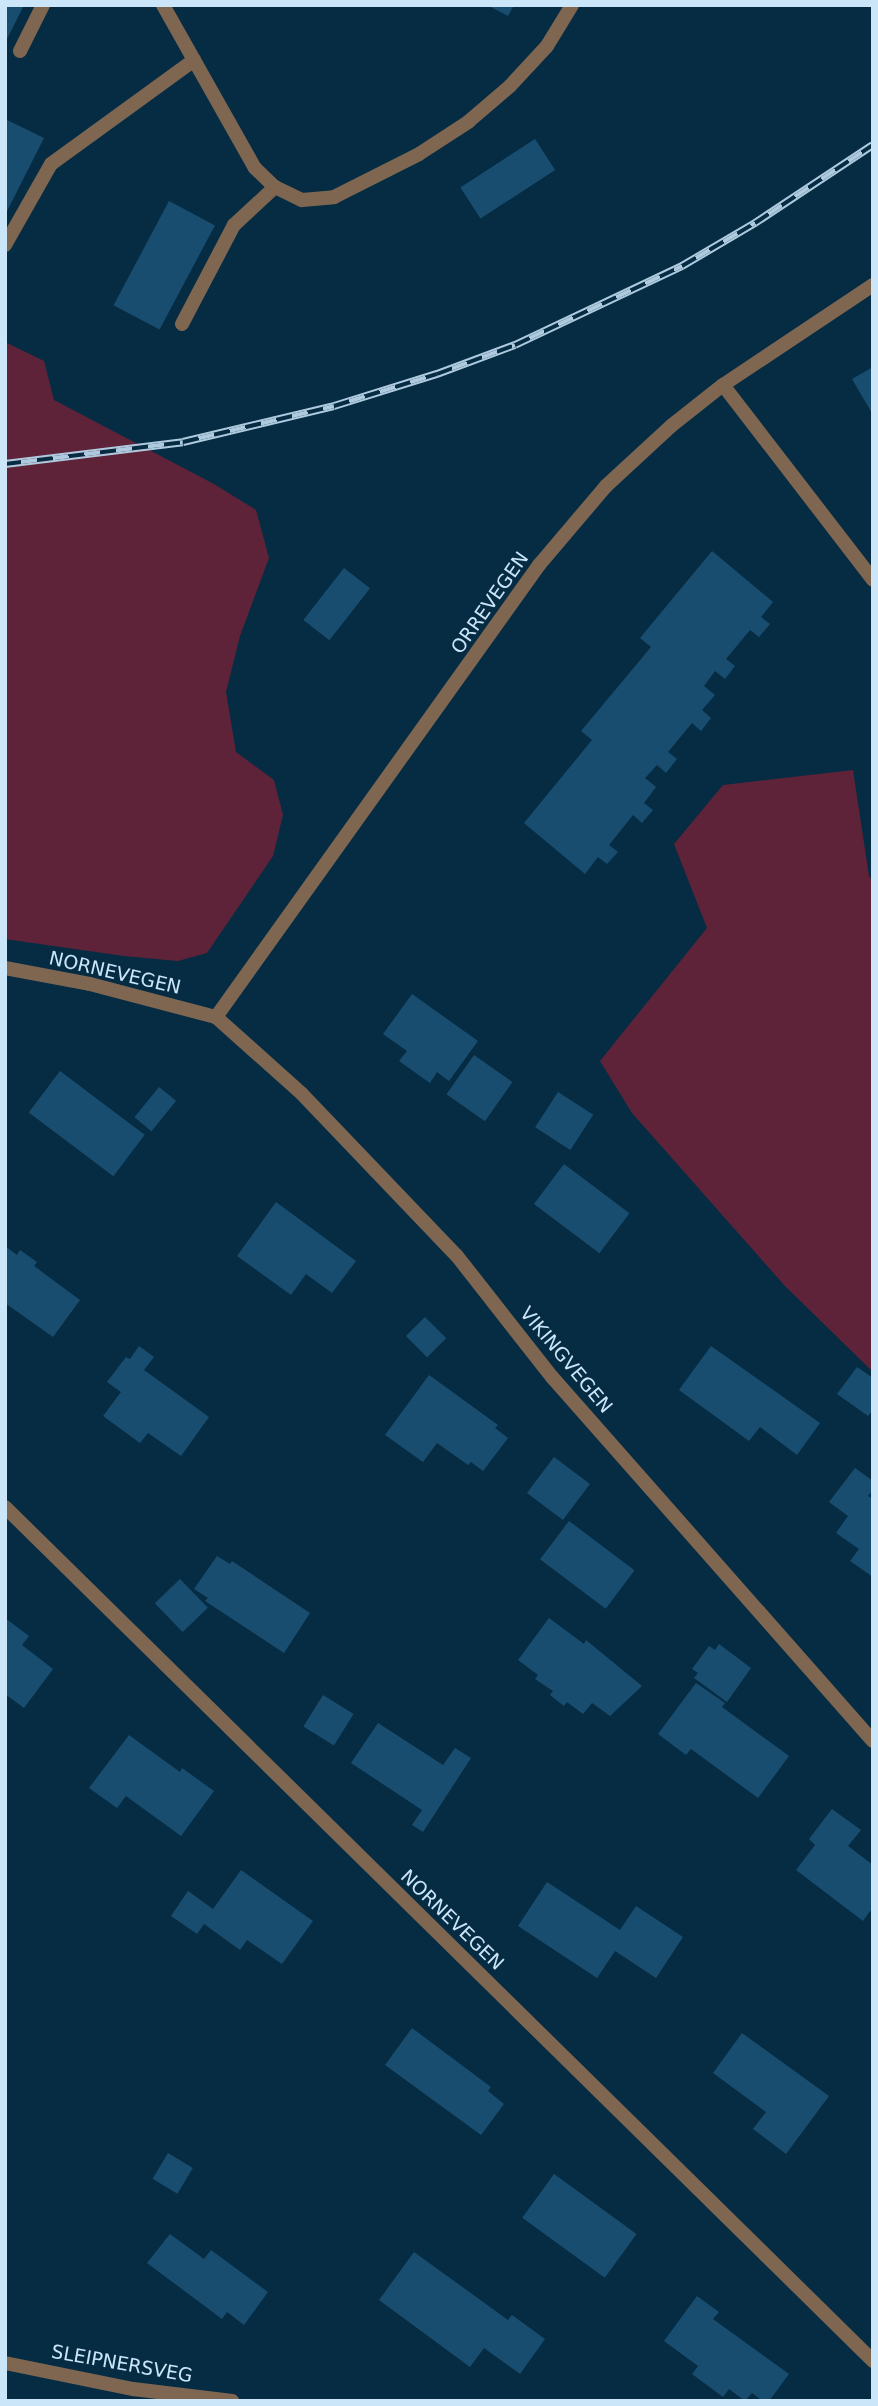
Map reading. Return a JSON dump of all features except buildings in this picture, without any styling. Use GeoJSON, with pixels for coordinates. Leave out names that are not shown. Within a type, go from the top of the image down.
{"type":"FeatureCollection","features":[{"type":"Feature","properties":{"kind":"street"},"geometry":{"type":"LineString","coordinates":[[20,51],[43,5]]}},
{"type":"Feature","properties":{"kind":"street"},"geometry":{"type":"LineString","coordinates":[[163,5],[255,168],[275,187],[302,200],[334,197],[419,154],[468,122],[510,86],[547,46],[572,5]]}},
{"type":"Feature","properties":{"kind":"street"},"geometry":{"type":"LineString","coordinates":[[5,245],[51,164],[194,60]]}},
{"type":"Feature","properties":{"kind":"street"},"geometry":{"type":"LineString","coordinates":[[182,324],[234,225],[275,187]]}},
{"type":"Feature","properties":{"kind":"street","name":"ORREVEGEN"},"geometry":{"type":"LineString","coordinates":[[216,1017],[539,565],[606,486],[671,426],[723,385],[873,285]]}},
{"type":"Feature","properties":{"kind":"street"},"geometry":{"type":"LineString","coordinates":[[723,385],[873,580]]}},
{"type":"Feature","properties":{"kind":"street","name":"NORNEVEGEN"},"geometry":{"type":"LineString","coordinates":[[5,968],[90,984],[216,1017]]}},
{"type":"Feature","properties":{"kind":"street","name":"VIKINGVEGEN"},"geometry":{"type":"LineString","coordinates":[[216,1017],[302,1094],[397,1190],[457,1256],[552,1377],[873,1741]]}},
{"type":"Feature","properties":{"kind":"street","name":"NORNEVEGEN"},"geometry":{"type":"LineString","coordinates":[[5,1507],[873,2361]]}},
{"type":"Feature","properties":{"kind":"street","name":"SLEIPNERSVEG"},"geometry":{"type":"LineString","coordinates":[[5,2363],[133,2395],[232,2401]]}},
{"type":"Feature","properties":{"kind":"shaded area"},"geometry":{"type":"Polygon","coordinates":[[[5,342],[44,361],[54,400],[214,484],[256,510],[269,558],[240,636],[226,692],[236,752],[274,780],[283,815],[273,856],[207,953],[178,961],[5,939],[5,342]]]}},
{"type":"Feature","properties":{"kind":"shaded area"},"geometry":{"type":"Polygon","coordinates":[[[853,770],[869,876],[873,882],[873,1372],[785,1286],[632,1113],[600,1061],[707,928],[674,844],[723,785],[853,770]]]}},
{"type":"Feature","properties":{"kind":"railway"},"geometry":{"type":"LineString","coordinates":[[5,464],[183,442],[334,406],[437,374],[515,345],[682,266],[755,223],[873,145]]}}]}
